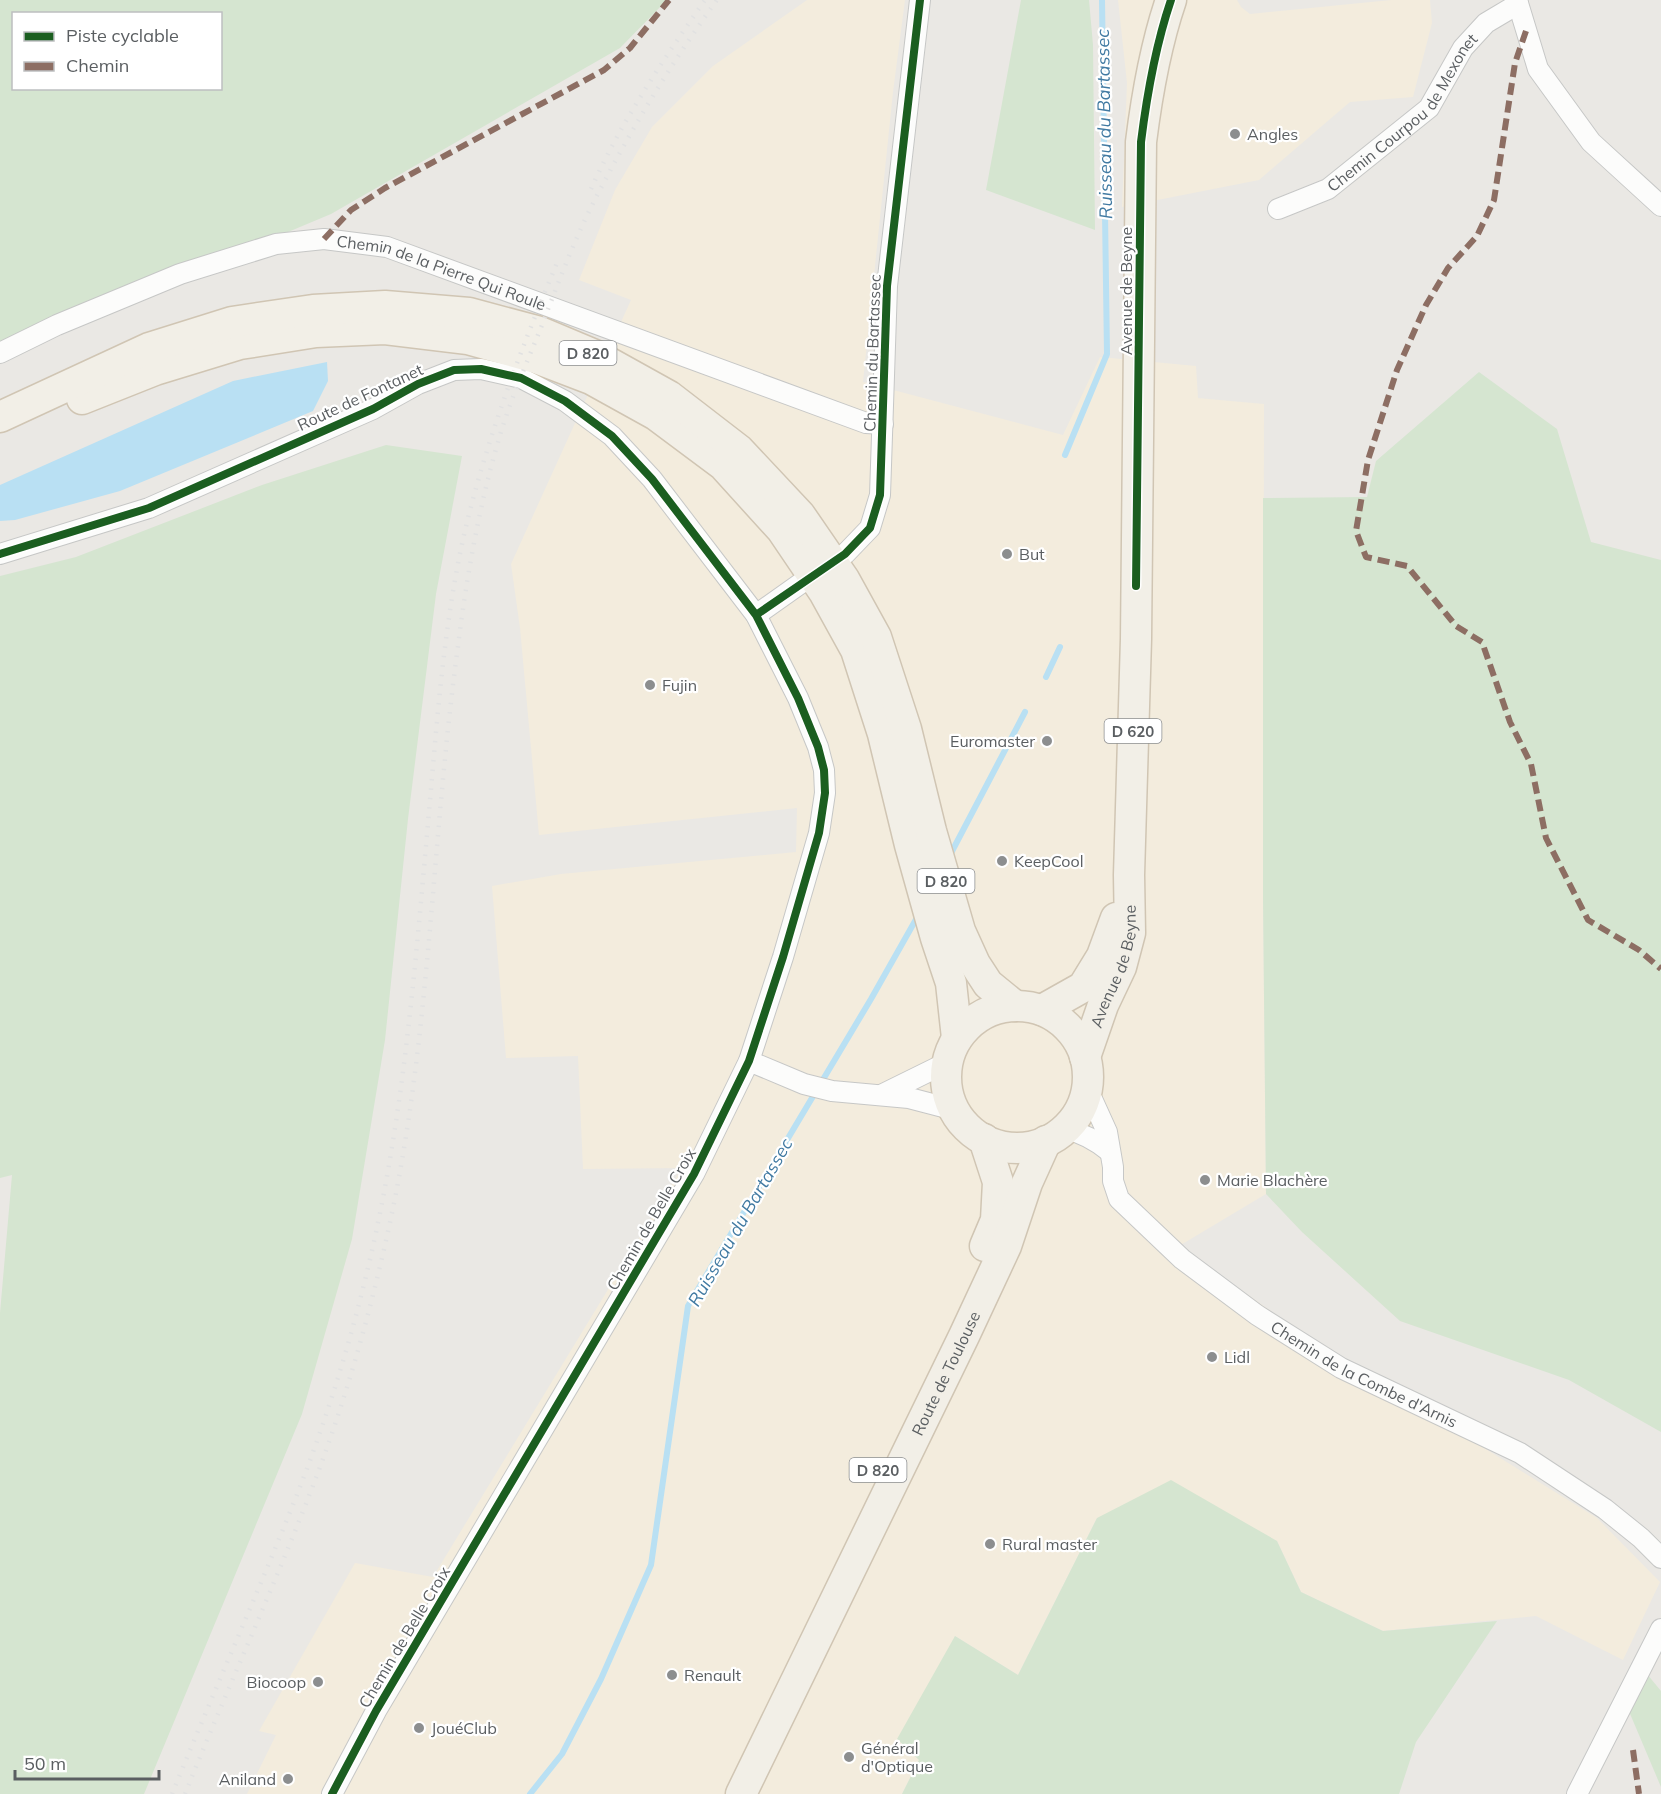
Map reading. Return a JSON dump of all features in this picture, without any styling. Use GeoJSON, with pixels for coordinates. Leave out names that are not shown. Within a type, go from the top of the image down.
{"type":"FeatureCollection","features":[{"type":"Feature","properties":{"kind":"main road","name":"Avenue de Beyne"},"geometry":{"type":"LineString","coordinates":[[1085,1057],[1103,1005],[1121,967],[1130,933],[1129,875],[1136,639],[1141,142],[1146,96],[1157,44],[1170,0]]}},
{"type":"Feature","properties":{"kind":"main road","name":"D 820"},"geometry":{"type":"LineString","coordinates":[[0,417],[149,348],[232,322],[313,310],[385,306],[469,313],[540,332],[597,356],[669,396],[739,450],[800,515],[844,579],[876,637],[906,729],[921,838]]}},
{"type":"Feature","properties":{"kind":"main road","name":"D 820"},"geometry":{"type":"LineString","coordinates":[[0,436],[155,370],[240,344],[316,332],[385,329],[468,339],[536,358],[591,379],[656,415],[723,465],[782,530],[824,592],[856,650],[883,734],[921,838],[948,935],[952,1050]]}},
{"type":"Feature","properties":{"kind":"main road","name":"Avenue de Beyne"},"geometry":{"type":"LineString","coordinates":[[1029,1008],[1083,987],[1102,956],[1129,875]]}},
{"type":"Feature","properties":{"kind":"main road","name":"D 820"},"geometry":{"type":"LineString","coordinates":[[948,935],[975,964],[988,984],[1029,1008]]}},
{"type":"Feature","properties":{"kind":"main road"},"geometry":{"type":"LineString","coordinates":[[1029,1008],[1061,1021],[1076,1037],[1085,1057],[1088,1072],[1087,1088],[1083,1103],[1075,1117],[1056,1135],[1026,1147],[1004,1146],[984,1139],[967,1127],[948,1095],[946,1078],[952,1050],[973,1022],[993,1010],[1029,1008]]}},
{"type":"Feature","properties":{"kind":"main road","name":"Route de Toulouse"},"geometry":{"type":"LineString","coordinates":[[741,1794],[969,1326],[1006,1246],[1027,1183],[1056,1135]]}},
{"type":"Feature","properties":{"kind":"main road","name":"Route de Toulouse"},"geometry":{"type":"LineString","coordinates":[[722,1794],[970,1282],[996,1220],[998,1182],[984,1139]]}},
{"type":"Feature","properties":{"kind":"street","name":"Chemin du Bartassec"},"geometry":{"type":"LineString","coordinates":[[845,554],[870,528],[880,495],[888,286],[920,0]]}},
{"type":"Feature","properties":{"kind":"street"},"geometry":{"type":"LineString","coordinates":[[1517,2],[1538,69],[1591,142],[1661,206]]}},
{"type":"Feature","properties":{"kind":"street","name":"Chemin Courpou de Mexonet"},"geometry":{"type":"LineString","coordinates":[[1278,209],[1328,189],[1429,108],[1463,48],[1486,23],[1517,2]]}},
{"type":"Feature","properties":{"kind":"street","name":"Chemin de la Pierre Qui Roule"},"geometry":{"type":"LineString","coordinates":[[0,353],[57,325],[180,274],[276,244],[324,239],[387,247],[866,423],[883,424]]}},
{"type":"Feature","properties":{"kind":"street","name":"Route de Fontanet"},"geometry":{"type":"LineString","coordinates":[[0,554],[149,508],[373,410],[417,384],[454,370],[481,369],[521,378],[565,401],[612,436],[652,479],[756,615]]}},
{"type":"Feature","properties":{"kind":"street"},"geometry":{"type":"LineString","coordinates":[[756,615],[804,581]]}},
{"type":"Feature","properties":{"kind":"street","name":"Chemin de Belle Croix"},"geometry":{"type":"LineString","coordinates":[[332,1794],[381,1701],[694,1174],[749,1061],[819,833],[825,793],[824,770],[818,747],[798,698],[756,615]]}},
{"type":"Feature","properties":{"kind":"street"},"geometry":{"type":"LineString","coordinates":[[883,1094],[952,1050]]}},
{"type":"Feature","properties":{"kind":"street"},"geometry":{"type":"LineString","coordinates":[[749,1061],[804,1084],[832,1091],[909,1098],[955,1110]]}},
{"type":"Feature","properties":{"kind":"street","name":"Chemin de la Combe d'Arnis"},"geometry":{"type":"LineString","coordinates":[[1087,1088],[1107,1132],[1113,1181],[1119,1199],[1182,1259],[1257,1315],[1341,1368],[1520,1453],[1605,1509],[1641,1538],[1661,1558]]}},
{"type":"Feature","properties":{"kind":"street"},"geometry":{"type":"LineString","coordinates":[[1056,1135],[1081,1133],[1096,1140],[1110,1152]]}},
{"type":"Feature","properties":{"kind":"street"},"geometry":{"type":"LineString","coordinates":[[1577,1794],[1661,1629]]}},
{"type":"Feature","properties":{"kind":"shaded area"},"geometry":{"type":"Polygon","coordinates":[[[807,0],[905,0],[893,92],[863,382],[1063,435],[1100,357],[1196,366],[1198,398],[1264,404],[1263,898],[1266,1194],[1179,1246],[1329,1352],[1597,1518],[1660,1582],[1623,1660],[1536,1616],[1383,1631],[1301,1592],[1277,1541],[1097,1518],[1018,1675],[955,1636],[919,1760],[902,1794],[247,1794],[276,1735],[259,1731],[355,1563],[433,1577],[682,1168],[583,1169],[578,1056],[506,1058],[492,886],[561,874],[796,852],[797,808],[539,835],[520,628],[511,564],[631,300],[579,280],[615,190],[652,127],[713,66],[807,0]]]}},
{"type":"Feature","properties":{"kind":"shaded area"},"geometry":{"type":"Polygon","coordinates":[[[1118,0],[1237,0],[1241,7],[1250,14],[1391,0],[1430,0],[1432,23],[1413,97],[1350,102],[1259,180],[1122,207],[1127,83],[1118,0]]]}},
{"type":"Feature","properties":{"kind":"green space"},"geometry":{"type":"Polygon","coordinates":[[[0,0],[667,0],[620,48],[331,214],[0,353],[0,0]]]}},
{"type":"Feature","properties":{"kind":"green space"},"geometry":{"type":"Polygon","coordinates":[[[1021,0],[1089,0],[1093,45],[1095,230],[986,190],[1021,0]]]}},
{"type":"Feature","properties":{"kind":"green space"},"geometry":{"type":"Polygon","coordinates":[[[1479,372],[1557,429],[1591,542],[1661,560],[1661,1432],[1569,1380],[1400,1321],[1302,1232],[1266,1194],[1263,498],[1367,497],[1376,461],[1479,372]]]}},
{"type":"Feature","properties":{"kind":"green space"},"geometry":{"type":"Polygon","coordinates":[[[386,445],[462,456],[436,594],[408,819],[385,1040],[352,1239],[302,1414],[144,1794],[0,1794],[0,1313],[12,1175],[0,1178],[0,576],[76,557],[262,485],[386,445]]]}},
{"type":"Feature","properties":{"kind":"green space"},"geometry":{"type":"Polygon","coordinates":[[[1171,1480],[1277,1541],[1301,1592],[1383,1631],[1497,1621],[1416,1742],[1399,1794],[902,1794],[919,1760],[897,1739],[955,1636],[1018,1675],[1097,1518],[1171,1480]]]}},
{"type":"Feature","properties":{"kind":"green space"},"geometry":{"type":"Polygon","coordinates":[[[1647,1674],[1661,1691],[1661,1787],[1628,1709],[1647,1674]]]}},
{"type":"Feature","properties":{"kind":"water"},"geometry":{"type":"Polygon","coordinates":[[[327,362],[328,381],[313,411],[120,491],[15,520],[0,521],[0,485],[233,381],[327,362]]]}},
{"type":"Feature","properties":{"kind":"waterway","name":"Ruisseau du Bartassec"},"geometry":{"type":"LineString","coordinates":[[1065,455],[1107,354],[1102,0]]}},
{"type":"Feature","properties":{"kind":"waterway","name":"Ruisseau du Bartassec"},"geometry":{"type":"LineString","coordinates":[[1046,677],[1060,647]]}},
{"type":"Feature","properties":{"kind":"waterway","name":"Ruisseau du Bartassec"},"geometry":{"type":"LineString","coordinates":[[949,857],[1025,712]]}},
{"type":"Feature","properties":{"kind":"waterway","name":"Ruisseau du Bartassec"},"geometry":{"type":"LineString","coordinates":[[530,1794],[562,1754],[601,1679],[651,1565],[688,1306],[871,999],[919,914]]}},
{"type":"Feature","properties":{"kind":"railway"},"geometry":{"type":"LineString","coordinates":[[591,189],[629,116],[705,0]]}},
{"type":"Feature","properties":{"kind":"railway"},"geometry":{"type":"LineString","coordinates":[[185,1794],[279,1571],[322,1461],[356,1356],[384,1249],[405,1142],[415,1072],[449,717],[462,619],[470,565],[493,458],[515,392],[577,237],[593,203],[656,90],[717,0]]}},
{"type":"Feature","properties":{"kind":"railway"},"geometry":{"type":"LineString","coordinates":[[172,1794],[298,1492],[335,1387],[365,1280],[381,1208],[398,1110],[415,961],[442,672],[457,568],[473,500],[493,431],[557,263]]}},
{"type":"Feature","properties":{"kind":"marked path"},"geometry":{"type":"LineString","coordinates":[[324,239],[351,210],[385,188],[604,70],[630,48],[669,0]]}},
{"type":"Feature","properties":{"kind":"marked path"},"geometry":{"type":"LineString","coordinates":[[1526,31],[1515,63],[1494,200],[1477,236],[1448,268],[1426,305],[1397,370],[1368,460],[1356,531],[1366,557],[1407,566],[1456,626],[1482,642],[1510,722],[1531,764],[1546,838],[1588,920],[1639,950],[1661,969]]}},
{"type":"Feature","properties":{"kind":"marked path"},"geometry":{"type":"LineString","coordinates":[[1633,1750],[1639,1794]]}},
{"type":"Feature","properties":{"kind":"cycle path"},"geometry":{"type":"LineString","coordinates":[[756,615],[845,554],[870,528],[880,495],[887,286],[920,0]]}},
{"type":"Feature","properties":{"kind":"cycle path"},"geometry":{"type":"LineString","coordinates":[[1136,586],[1141,142],[1152,71],[1171,0]]}},
{"type":"Feature","properties":{"kind":"cycle path"},"geometry":{"type":"LineString","coordinates":[[0,554],[149,508],[373,409],[418,384],[454,370],[481,369],[521,378],[565,401],[612,436],[652,479],[756,615],[798,698],[818,747],[824,770],[825,793],[819,833],[783,957],[749,1061],[694,1174],[376,1711],[332,1794]]}},
{"type":"Feature","properties":{"kind":"place","name":"Angles"},"geometry":{"type":"Point","coordinates":[1235,134]}},
{"type":"Feature","properties":{"kind":"place","name":"But"},"geometry":{"type":"Point","coordinates":[1007,554]}},
{"type":"Feature","properties":{"kind":"place","name":"Fujin"},"geometry":{"type":"Point","coordinates":[650,685]}},
{"type":"Feature","properties":{"kind":"place","name":"Euromaster"},"geometry":{"type":"Point","coordinates":[1047,741]}},
{"type":"Feature","properties":{"kind":"place","name":"KeepCool"},"geometry":{"type":"Point","coordinates":[1002,861]}},
{"type":"Feature","properties":{"kind":"place","name":"Marie Blachère"},"geometry":{"type":"Point","coordinates":[1205,1180]}},
{"type":"Feature","properties":{"kind":"place","name":"Lidl"},"geometry":{"type":"Point","coordinates":[1212,1357]}},
{"type":"Feature","properties":{"kind":"place","name":"Rural master"},"geometry":{"type":"Point","coordinates":[990,1544]}},
{"type":"Feature","properties":{"kind":"place","name":"Renault"},"geometry":{"type":"Point","coordinates":[672,1675]}},
{"type":"Feature","properties":{"kind":"place","name":"Biocoop"},"geometry":{"type":"Point","coordinates":[318,1682]}},
{"type":"Feature","properties":{"kind":"place","name":"JouéClub"},"geometry":{"type":"Point","coordinates":[419,1728]}},
{"type":"Feature","properties":{"kind":"place","name":"Général d'Optique"},"geometry":{"type":"Point","coordinates":[849,1757]}},
{"type":"Feature","properties":{"kind":"place","name":"Aniland"},"geometry":{"type":"Point","coordinates":[288,1779]}}]}
